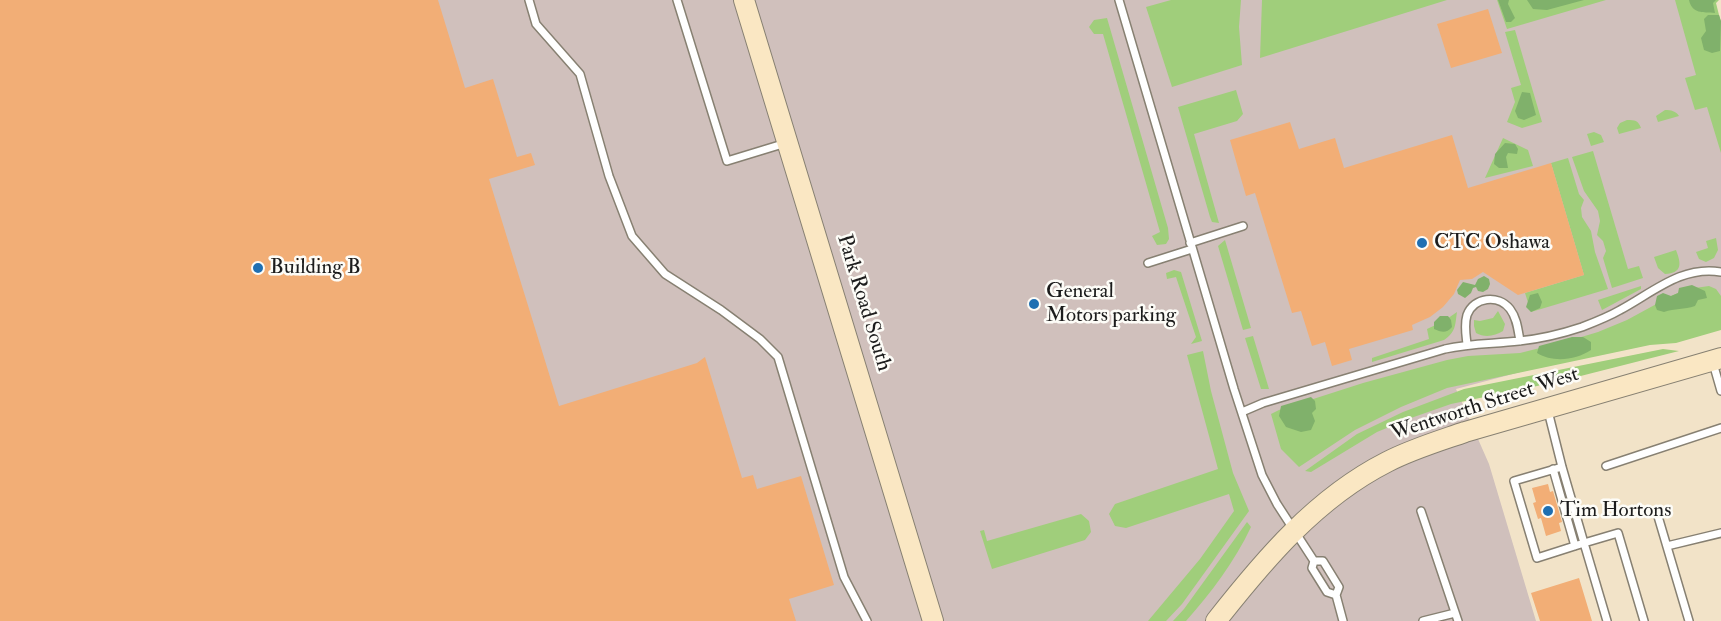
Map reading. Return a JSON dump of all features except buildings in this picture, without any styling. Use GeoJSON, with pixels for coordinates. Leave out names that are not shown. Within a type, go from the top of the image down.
{"type":"FeatureCollection","features":[{"type":"Feature","properties":{"kind":"main road","name":"Park Road South"},"geometry":{"type":"LineString","coordinates":[[744,0],[933,621]]}},
{"type":"Feature","properties":{"kind":"main road","name":"Wentworth Street West"},"geometry":{"type":"LineString","coordinates":[[1216,621],[1254,572],[1293,530],[1341,491],[1387,462],[1446,438],[1717,360]]}},
{"type":"Feature","properties":{"kind":"lane"},"geometry":{"type":"LineString","coordinates":[[529,0],[536,24],[580,74],[609,176],[632,237],[665,274],[721,310],[760,339],[777,357],[844,577],[867,621]]}},
{"type":"Feature","properties":{"kind":"lane"},"geometry":{"type":"LineString","coordinates":[[677,0],[727,161],[788,142]]}},
{"type":"Feature","properties":{"kind":"lane"},"geometry":{"type":"LineString","coordinates":[[1119,0],[1191,246],[1262,475],[1276,504],[1314,561]]}},
{"type":"Feature","properties":{"kind":"lane"},"geometry":{"type":"LineString","coordinates":[[1148,263],[1243,226]]}},
{"type":"Feature","properties":{"kind":"lane"},"geometry":{"type":"LineString","coordinates":[[1242,412],[1263,403],[1467,344],[1520,341],[1560,334],[1621,310],[1657,286],[1675,278],[1707,270],[1721,272]]}},
{"type":"Feature","properties":{"kind":"lane"},"geometry":{"type":"LineString","coordinates":[[1467,344],[1466,322],[1471,308],[1483,300],[1502,302],[1510,309],[1520,341]]}},
{"type":"Feature","properties":{"kind":"lane"},"geometry":{"type":"LineString","coordinates":[[1717,360],[1721,391]]}},
{"type":"Feature","properties":{"kind":"lane"},"geometry":{"type":"LineString","coordinates":[[1547,409],[1607,621]]}},
{"type":"Feature","properties":{"kind":"lane"},"geometry":{"type":"LineString","coordinates":[[1606,466],[1721,428]]}},
{"type":"Feature","properties":{"kind":"lane"},"geometry":{"type":"LineString","coordinates":[[1562,467],[1514,481],[1537,558],[1618,532],[1644,621]]}},
{"type":"Feature","properties":{"kind":"lane"},"geometry":{"type":"LineString","coordinates":[[1553,469],[1575,546]]}},
{"type":"Feature","properties":{"kind":"lane"},"geometry":{"type":"LineString","coordinates":[[1421,511],[1456,617],[1423,621]]}},
{"type":"Feature","properties":{"kind":"lane"},"geometry":{"type":"LineString","coordinates":[[1657,513],[1689,621]]}},
{"type":"Feature","properties":{"kind":"lane"},"geometry":{"type":"LineString","coordinates":[[1667,546],[1721,532]]}},
{"type":"Feature","properties":{"kind":"lane"},"geometry":{"type":"LineString","coordinates":[[1314,561],[1323,561],[1339,587],[1336,595],[1343,621]]}},
{"type":"Feature","properties":{"kind":"lane"},"geometry":{"type":"LineString","coordinates":[[1314,561],[1312,568],[1327,592],[1336,595]]}},
{"type":"Feature","properties":{"kind":"shaded area"},"geometry":{"type":"Polygon","coordinates":[[[0,0],[1681,0],[1721,142],[1721,319],[1456,389],[1489,464],[1536,621],[0,621],[0,0]]]}},
{"type":"Feature","properties":{"kind":"green space"},"geometry":{"type":"Polygon","coordinates":[[[1171,0],[1241,0],[1239,27],[1242,65],[1172,87],[1146,7],[1171,0]]]}},
{"type":"Feature","properties":{"kind":"green space"},"geometry":{"type":"Polygon","coordinates":[[[1262,0],[1447,0],[1260,58],[1262,0]]]}},
{"type":"Feature","properties":{"kind":"green space"},"geometry":{"type":"Polygon","coordinates":[[[1497,0],[1606,0],[1507,29],[1497,0]]]}},
{"type":"Feature","properties":{"kind":"green space"},"geometry":{"type":"Polygon","coordinates":[[[1498,0],[1509,0],[1508,4],[1515,18],[1511,22],[1506,22],[1498,0]]]}},
{"type":"Feature","properties":{"kind":"green space"},"geometry":{"type":"Polygon","coordinates":[[[1527,0],[1584,0],[1547,10],[1533,9],[1527,0]]]}},
{"type":"Feature","properties":{"kind":"green space"},"geometry":{"type":"Polygon","coordinates":[[[1675,0],[1719,0],[1716,3],[1721,23],[1721,153],[1707,107],[1695,110],[1685,78],[1696,75],[1675,0]]]}},
{"type":"Feature","properties":{"kind":"green space"},"geometry":{"type":"Polygon","coordinates":[[[1689,0],[1716,0],[1713,3],[1715,13],[1695,10],[1689,0]]]}},
{"type":"Feature","properties":{"kind":"green space"},"geometry":{"type":"Polygon","coordinates":[[[1708,15],[1719,15],[1721,21],[1720,51],[1712,53],[1704,50],[1701,38],[1706,31],[1704,19],[1708,15]]]}},
{"type":"Feature","properties":{"kind":"green space"},"geometry":{"type":"Polygon","coordinates":[[[1107,18],[1168,228],[1169,239],[1166,244],[1157,245],[1152,236],[1160,232],[1103,34],[1094,34],[1089,27],[1094,20],[1107,18]]]}},
{"type":"Feature","properties":{"kind":"green space"},"geometry":{"type":"Polygon","coordinates":[[[1515,30],[1542,122],[1522,128],[1507,122],[1515,102],[1511,88],[1521,85],[1505,32],[1515,30]]]}},
{"type":"Feature","properties":{"kind":"green space"},"geometry":{"type":"Polygon","coordinates":[[[1236,90],[1243,114],[1237,121],[1194,134],[1219,223],[1212,222],[1178,107],[1236,90]]]}},
{"type":"Feature","properties":{"kind":"green space"},"geometry":{"type":"Polygon","coordinates":[[[1522,92],[1530,93],[1536,115],[1524,120],[1518,118],[1515,111],[1522,92]]]}},
{"type":"Feature","properties":{"kind":"green space"},"geometry":{"type":"Polygon","coordinates":[[[1665,110],[1673,111],[1679,116],[1658,122],[1656,116],[1665,110]]]}},
{"type":"Feature","properties":{"kind":"green space"},"geometry":{"type":"Polygon","coordinates":[[[1627,120],[1636,121],[1641,128],[1619,134],[1617,128],[1620,123],[1627,120]]]}},
{"type":"Feature","properties":{"kind":"green space"},"geometry":{"type":"Polygon","coordinates":[[[1594,132],[1601,135],[1604,142],[1591,146],[1587,134],[1594,132]]]}},
{"type":"Feature","properties":{"kind":"green space"},"geometry":{"type":"Polygon","coordinates":[[[1503,138],[1528,150],[1533,166],[1485,178],[1503,138]]]}},
{"type":"Feature","properties":{"kind":"green space"},"geometry":{"type":"Polygon","coordinates":[[[1505,143],[1515,144],[1518,149],[1517,154],[1508,153],[1506,157],[1508,168],[1499,168],[1494,164],[1495,154],[1505,143]]]}},
{"type":"Feature","properties":{"kind":"green space"},"geometry":{"type":"Polygon","coordinates":[[[1593,151],[1628,269],[1639,266],[1643,278],[1612,288],[1603,258],[1606,251],[1603,241],[1597,235],[1600,221],[1598,211],[1584,191],[1572,157],[1593,151]]]}},
{"type":"Feature","properties":{"kind":"green space"},"geometry":{"type":"Polygon","coordinates":[[[1568,158],[1579,194],[1584,200],[1581,208],[1582,217],[1591,231],[1595,252],[1608,289],[1531,312],[1525,293],[1584,275],[1551,163],[1568,158]]]}},
{"type":"Feature","properties":{"kind":"green space"},"geometry":{"type":"Polygon","coordinates":[[[1716,238],[1718,250],[1714,258],[1706,262],[1699,259],[1696,252],[1708,248],[1706,241],[1716,238]]]}},
{"type":"Feature","properties":{"kind":"green space"},"geometry":{"type":"Polygon","coordinates":[[[1225,240],[1251,328],[1243,330],[1218,246],[1225,240]]]}},
{"type":"Feature","properties":{"kind":"green space"},"geometry":{"type":"Polygon","coordinates":[[[1676,250],[1679,259],[1678,269],[1665,274],[1658,268],[1654,257],[1676,250]]]}},
{"type":"Feature","properties":{"kind":"green space"},"geometry":{"type":"Polygon","coordinates":[[[1174,270],[1181,272],[1202,341],[1191,344],[1196,337],[1176,277],[1167,279],[1166,273],[1174,270]]]}},
{"type":"Feature","properties":{"kind":"green space"},"geometry":{"type":"Polygon","coordinates":[[[1484,276],[1489,279],[1488,289],[1483,292],[1478,291],[1476,287],[1473,288],[1465,298],[1458,294],[1457,290],[1463,282],[1475,285],[1478,279],[1484,276]]]}},
{"type":"Feature","properties":{"kind":"green space"},"geometry":{"type":"Polygon","coordinates":[[[1692,285],[1705,291],[1707,298],[1698,300],[1695,306],[1691,307],[1664,312],[1657,310],[1655,305],[1657,296],[1663,293],[1671,296],[1678,293],[1679,288],[1692,285]]]}},
{"type":"Feature","properties":{"kind":"green space"},"geometry":{"type":"Polygon","coordinates":[[[1641,286],[1641,289],[1602,310],[1598,300],[1641,286]]]}},
{"type":"Feature","properties":{"kind":"green space"},"geometry":{"type":"Polygon","coordinates":[[[1709,286],[1716,289],[1721,296],[1721,330],[1676,343],[1650,345],[1447,388],[1401,407],[1355,430],[1299,467],[1281,449],[1271,414],[1279,410],[1363,383],[1447,360],[1468,356],[1520,353],[1568,341],[1627,320],[1688,289],[1709,286]]]}},
{"type":"Feature","properties":{"kind":"green space"},"geometry":{"type":"Polygon","coordinates":[[[1538,293],[1542,302],[1540,308],[1531,312],[1526,307],[1530,295],[1538,293]]]}},
{"type":"Feature","properties":{"kind":"green space"},"geometry":{"type":"Polygon","coordinates":[[[1498,311],[1505,324],[1503,331],[1490,336],[1476,333],[1474,320],[1493,318],[1498,311]]]}},
{"type":"Feature","properties":{"kind":"green space"},"geometry":{"type":"Polygon","coordinates":[[[1457,312],[1453,331],[1444,340],[1372,362],[1372,358],[1429,339],[1427,329],[1457,312]]]}},
{"type":"Feature","properties":{"kind":"green space"},"geometry":{"type":"Polygon","coordinates":[[[1440,316],[1448,316],[1451,320],[1452,327],[1446,332],[1434,329],[1434,322],[1440,316]]]}},
{"type":"Feature","properties":{"kind":"green space"},"geometry":{"type":"Polygon","coordinates":[[[1253,336],[1269,389],[1261,389],[1245,338],[1253,336]]]}},
{"type":"Feature","properties":{"kind":"green space"},"geometry":{"type":"Polygon","coordinates":[[[1572,337],[1583,337],[1591,342],[1591,350],[1564,359],[1550,358],[1537,353],[1539,346],[1572,337]]]}},
{"type":"Feature","properties":{"kind":"green space"},"geometry":{"type":"Polygon","coordinates":[[[1663,349],[1679,351],[1561,381],[1451,404],[1377,432],[1311,472],[1305,471],[1357,434],[1403,412],[1464,389],[1663,349]]]}},
{"type":"Feature","properties":{"kind":"green space"},"geometry":{"type":"Polygon","coordinates":[[[1203,351],[1233,473],[1249,511],[1182,604],[1166,621],[1148,621],[1200,559],[1234,511],[1229,494],[1126,528],[1115,526],[1109,514],[1115,504],[1218,469],[1187,355],[1203,351]]]}},
{"type":"Feature","properties":{"kind":"green space"},"geometry":{"type":"Polygon","coordinates":[[[1311,397],[1315,401],[1316,409],[1312,413],[1315,421],[1311,430],[1301,432],[1286,427],[1279,416],[1281,406],[1311,397]]]}},
{"type":"Feature","properties":{"kind":"green space"},"geometry":{"type":"Polygon","coordinates":[[[1081,514],[1089,521],[1091,532],[1085,540],[992,569],[980,531],[984,530],[987,541],[1081,514]]]}},
{"type":"Feature","properties":{"kind":"green space"},"geometry":{"type":"Polygon","coordinates":[[[1247,522],[1251,527],[1245,540],[1213,588],[1186,621],[1173,621],[1184,609],[1247,522]]]}},
{"type":"Feature","properties":{"kind":"place","name":"CTC Oshawa"},"geometry":{"type":"Point","coordinates":[1422,243]}},
{"type":"Feature","properties":{"kind":"place","name":"Building B"},"geometry":{"type":"Point","coordinates":[258,268]}},
{"type":"Feature","properties":{"kind":"place","name":"General Motors parking"},"geometry":{"type":"Point","coordinates":[1034,304]}},
{"type":"Feature","properties":{"kind":"place","name":"Tim Hortons"},"geometry":{"type":"Point","coordinates":[1548,511]}}]}
